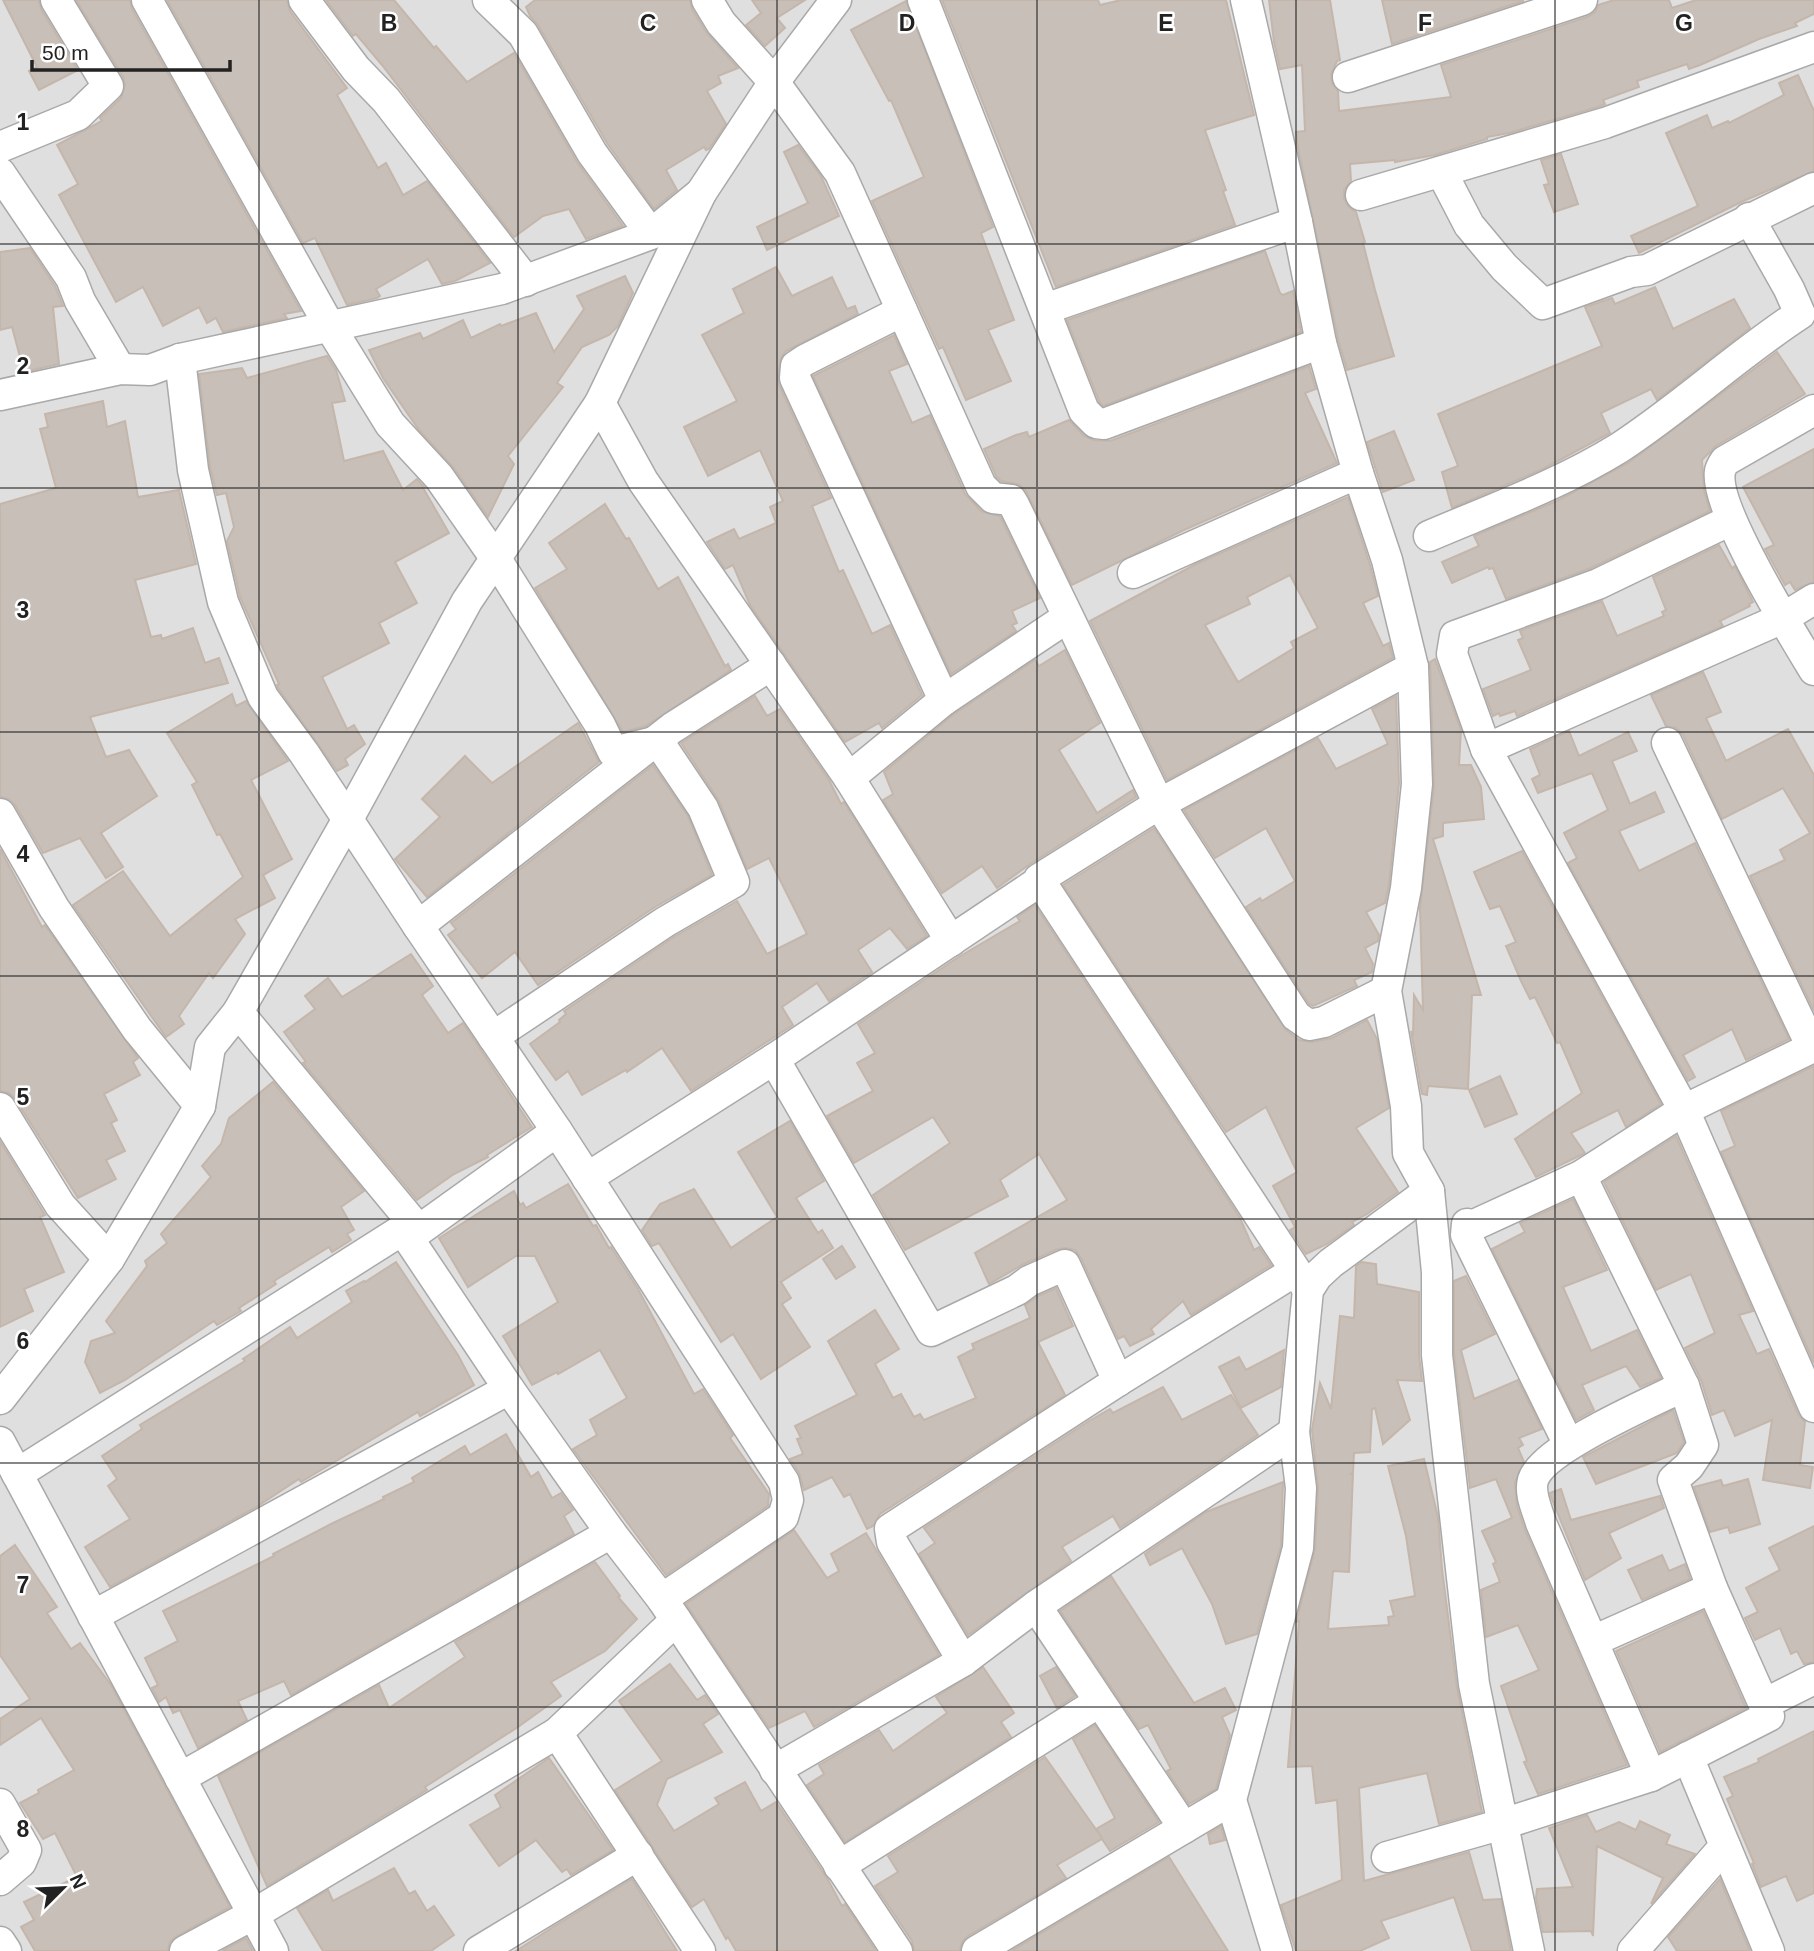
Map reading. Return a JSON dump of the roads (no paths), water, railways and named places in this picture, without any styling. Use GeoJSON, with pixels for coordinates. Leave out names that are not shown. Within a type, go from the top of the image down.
{"type":"FeatureCollection","features":[{"type":"Feature","properties":{"kind":"street"},"geometry":{"type":"LineString","coordinates":[[0,147],[78,116],[108,86],[56,0]]}},
{"type":"Feature","properties":{"kind":"street"},"geometry":{"type":"LineString","coordinates":[[147,0],[330,327],[390,424],[439,477],[496,559],[600,725],[613,752],[658,741]]}},
{"type":"Feature","properties":{"kind":"street"},"geometry":{"type":"LineString","coordinates":[[304,0],[356,69],[386,100],[526,281]]}},
{"type":"Feature","properties":{"kind":"street"},"geometry":{"type":"LineString","coordinates":[[488,0],[523,33],[592,153],[651,234]]}},
{"type":"Feature","properties":{"kind":"street"},"geometry":{"type":"LineString","coordinates":[[521,0],[523,33]]}},
{"type":"Feature","properties":{"kind":"street"},"geometry":{"type":"LineString","coordinates":[[707,0],[721,23],[774,82],[840,173],[981,486],[993,498],[1011,500],[1014,505],[1159,804],[1296,1016],[1309,1025],[1324,1022],[1387,991]]}},
{"type":"Feature","properties":{"kind":"street"},"geometry":{"type":"LineString","coordinates":[[0,1399],[109,1259],[200,1106],[210,1047],[238,1012],[348,819],[467,601],[600,403],[701,193],[774,82],[836,0]]}},
{"type":"Feature","properties":{"kind":"street"},"geometry":{"type":"LineString","coordinates":[[923,0],[1084,411],[1096,424],[1104,424],[1321,343]]}},
{"type":"Feature","properties":{"kind":"street"},"geometry":{"type":"LineString","coordinates":[[1247,0],[1321,343],[1358,473],[1387,560],[1413,667],[1417,784],[1406,888],[1387,991],[1406,1106],[1408,1153],[1429,1191],[1437,1272],[1437,1355],[1474,1684],[1529,1951]]}},
{"type":"Feature","properties":{"kind":"street"},"geometry":{"type":"LineString","coordinates":[[1348,77],[1583,0]]}},
{"type":"Feature","properties":{"kind":"street"},"geometry":{"type":"LineString","coordinates":[[1361,195],[1605,124],[1814,47]]}},
{"type":"Feature","properties":{"kind":"street"},"geometry":{"type":"LineString","coordinates":[[0,173],[71,278],[80,301],[120,369]]}},
{"type":"Feature","properties":{"kind":"street"},"geometry":{"type":"LineString","coordinates":[[1442,173],[1469,225],[1504,267],[1543,304],[1631,272],[1647,270],[1814,188]]}},
{"type":"Feature","properties":{"kind":"street"},"geometry":{"type":"LineString","coordinates":[[0,394],[120,369],[150,370],[180,359],[502,289],[651,234],[701,193]]}},
{"type":"Feature","properties":{"kind":"street"},"geometry":{"type":"LineString","coordinates":[[1429,536],[1542,487],[1616,450],[1654,425],[1764,338],[1800,314],[1749,218]]}},
{"type":"Feature","properties":{"kind":"street"},"geometry":{"type":"LineString","coordinates":[[1045,309],[1297,222]]}},
{"type":"Feature","properties":{"kind":"street"},"geometry":{"type":"LineString","coordinates":[[902,311],[805,360],[796,366],[795,378],[944,701]]}},
{"type":"Feature","properties":{"kind":"street"},"geometry":{"type":"LineString","coordinates":[[180,359],[194,470],[223,602],[263,696],[558,1131],[784,1482],[788,1500],[783,1517],[669,1610],[557,1733],[254,1914],[184,1951]]}},
{"type":"Feature","properties":{"kind":"street"},"geometry":{"type":"LineString","coordinates":[[600,403],[643,481],[849,778],[951,941]]}},
{"type":"Feature","properties":{"kind":"street"},"geometry":{"type":"LineString","coordinates":[[1814,410],[1725,461],[1720,473],[1731,520],[1814,670]]}},
{"type":"Feature","properties":{"kind":"street"},"geometry":{"type":"LineString","coordinates":[[1133,573],[1358,473]]}},
{"type":"Feature","properties":{"kind":"street"},"geometry":{"type":"LineString","coordinates":[[1731,520],[1598,584],[1455,636],[1452,654],[1486,749],[1684,1110],[1814,1407]]}},
{"type":"Feature","properties":{"kind":"street"},"geometry":{"type":"LineString","coordinates":[[1486,749],[1783,618],[1814,599]]}},
{"type":"Feature","properties":{"kind":"street"},"geometry":{"type":"LineString","coordinates":[[849,778],[944,701],[1068,617]]}},
{"type":"Feature","properties":{"kind":"street"},"geometry":{"type":"LineString","coordinates":[[418,926],[672,728],[771,665]]}},
{"type":"Feature","properties":{"kind":"street"},"geometry":{"type":"LineString","coordinates":[[1276,1951],[1231,1800],[1298,1548],[1301,1488],[1294,1433],[1302,1281],[1039,879],[1159,804],[1413,667]]}},
{"type":"Feature","properties":{"kind":"street"},"geometry":{"type":"LineString","coordinates":[[493,1037],[666,922],[734,881],[703,808],[658,741]]}},
{"type":"Feature","properties":{"kind":"street"},"geometry":{"type":"LineString","coordinates":[[1569,1445],[1466,1234],[1466,1224],[1472,1226],[1581,1176],[1684,1110],[1811,1047],[1667,743]]}},
{"type":"Feature","properties":{"kind":"street"},"geometry":{"type":"LineString","coordinates":[[0,814],[54,908],[137,1029],[200,1106]]}},
{"type":"Feature","properties":{"kind":"street"},"geometry":{"type":"LineString","coordinates":[[587,1178],[774,1059],[1041,881]]}},
{"type":"Feature","properties":{"kind":"street"},"geometry":{"type":"LineString","coordinates":[[238,1012],[410,1230],[509,1389],[669,1610],[897,1951]]}},
{"type":"Feature","properties":{"kind":"street"},"geometry":{"type":"LineString","coordinates":[[774,1059],[931,1331],[1065,1265],[1118,1381]]}},
{"type":"Feature","properties":{"kind":"street"},"geometry":{"type":"LineString","coordinates":[[0,1108],[60,1205],[109,1259]]}},
{"type":"Feature","properties":{"kind":"street"},"geometry":{"type":"LineString","coordinates":[[17,1474],[410,1230],[558,1131]]}},
{"type":"Feature","properties":{"kind":"street"},"geometry":{"type":"LineString","coordinates":[[1387,1857],[1503,1824],[1651,1776],[1769,1716],[1712,1588],[1673,1480],[1689,1466],[1703,1445],[1684,1385],[1581,1176]]}},
{"type":"Feature","properties":{"kind":"street"},"geometry":{"type":"LineString","coordinates":[[963,1661],[892,1542],[890,1530],[1118,1381],[1302,1281],[1317,1276],[1429,1191]]}},
{"type":"Feature","properties":{"kind":"street"},"geometry":{"type":"LineString","coordinates":[[1651,1776],[1541,1523],[1532,1493],[1533,1479],[1543,1464],[1569,1445],[1684,1385]]}},
{"type":"Feature","properties":{"kind":"street"},"geometry":{"type":"LineString","coordinates":[[93,1616],[509,1389]]}},
{"type":"Feature","properties":{"kind":"street"},"geometry":{"type":"LineString","coordinates":[[775,1770],[963,1661],[1036,1606],[1294,1433]]}},
{"type":"Feature","properties":{"kind":"street"},"geometry":{"type":"LineString","coordinates":[[0,1442],[273,1951]]}},
{"type":"Feature","properties":{"kind":"street"},"geometry":{"type":"LineString","coordinates":[[180,1779],[611,1533]]}},
{"type":"Feature","properties":{"kind":"street"},"geometry":{"type":"LineString","coordinates":[[1593,1641],[1712,1588]]}},
{"type":"Feature","properties":{"kind":"street"},"geometry":{"type":"LineString","coordinates":[[1036,1606],[1184,1828]]}},
{"type":"Feature","properties":{"kind":"street"},"geometry":{"type":"LineString","coordinates":[[1764,1704],[1814,1679]]}},
{"type":"Feature","properties":{"kind":"street"},"geometry":{"type":"LineString","coordinates":[[839,1866],[1099,1702]]}},
{"type":"Feature","properties":{"kind":"street"},"geometry":{"type":"LineString","coordinates":[[557,1733],[700,1951]]}},
{"type":"Feature","properties":{"kind":"street"},"geometry":{"type":"LineString","coordinates":[[1688,1757],[1769,1951]]}},
{"type":"Feature","properties":{"kind":"street"},"geometry":{"type":"LineString","coordinates":[[977,1951],[1231,1800]]}},
{"type":"Feature","properties":{"kind":"street"},"geometry":{"type":"LineString","coordinates":[[0,1804],[26,1850],[21,1862],[0,1880]]}},
{"type":"Feature","properties":{"kind":"street"},"geometry":{"type":"LineString","coordinates":[[1633,1951],[1725,1846]]}},
{"type":"Feature","properties":{"kind":"street"},"geometry":{"type":"LineString","coordinates":[[479,1951],[638,1855]]}},
{"type":"Feature","properties":{"kind":"street"},"geometry":{"type":"LineString","coordinates":[[0,1942],[6,1951]]}}]}
